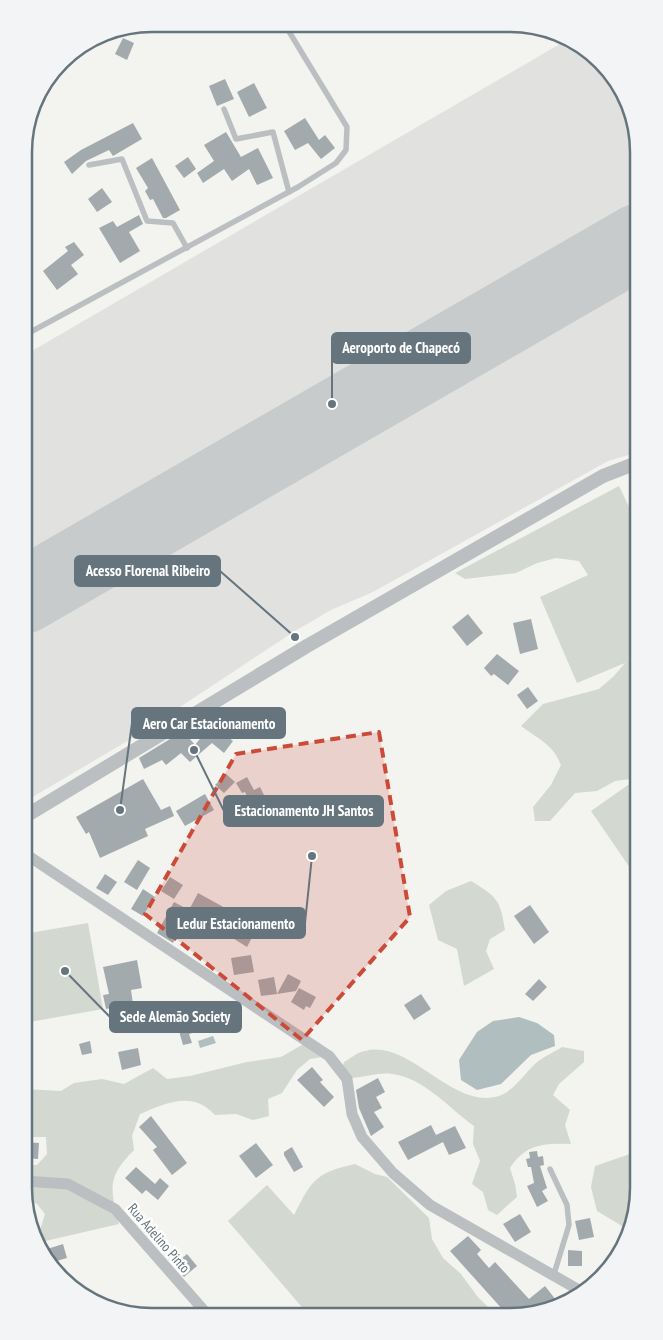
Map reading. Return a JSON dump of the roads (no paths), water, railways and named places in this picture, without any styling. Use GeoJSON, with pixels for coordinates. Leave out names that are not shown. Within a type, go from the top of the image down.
{"type":"FeatureCollection","features":[{"type":"Feature","properties":{"kind":"street"},"geometry":{"type":"LineString","coordinates":[[32,812],[316,641],[603,476],[630,466]]}},
{"type":"Feature","properties":{"kind":"street"},"geometry":{"type":"LineString","coordinates":[[32,859],[329,1056],[347,1080],[352,1114],[362,1137],[393,1174],[430,1205],[576,1288]]}},
{"type":"Feature","properties":{"kind":"street","name":"Rua Adelino Pinto"},"geometry":{"type":"LineString","coordinates":[[32,1181],[68,1184],[115,1209],[202,1308]]}},
{"type":"Feature","properties":{"kind":"lane"},"geometry":{"type":"LineString","coordinates":[[33,330],[289,192],[336,163],[346,150],[347,126],[288,32]]}},
{"type":"Feature","properties":{"kind":"lane"},"geometry":{"type":"LineString","coordinates":[[224,108],[236,139],[273,132],[289,192]]}},
{"type":"Feature","properties":{"kind":"lane"},"geometry":{"type":"LineString","coordinates":[[89,165],[122,159],[147,221],[173,223],[186,248]]}},
{"type":"Feature","properties":{"kind":"lane"},"geometry":{"type":"LineString","coordinates":[[550,1169],[567,1205],[569,1225],[554,1274]]}},
{"type":"Feature","properties":{"kind":"place","name":"Aeroporto de Chapecó"},"geometry":{"type":"Point","coordinates":[332,404]}},
{"type":"Feature","properties":{"kind":"place","name":"Acesso Florenal Ribeiro"},"geometry":{"type":"Point","coordinates":[295,637]}},
{"type":"Feature","properties":{"kind":"place","name":"Estacionamento JH Santos"},"geometry":{"type":"Point","coordinates":[194,750]}},
{"type":"Feature","properties":{"kind":"place","name":"Aero Car Estacionamento"},"geometry":{"type":"Point","coordinates":[120,810]}},
{"type":"Feature","properties":{"kind":"place","name":"Ledur Estacionamento"},"geometry":{"type":"Point","coordinates":[312,856]}},
{"type":"Feature","properties":{"kind":"place","name":"Sede Alemão Society"},"geometry":{"type":"Point","coordinates":[65,971]}}]}
